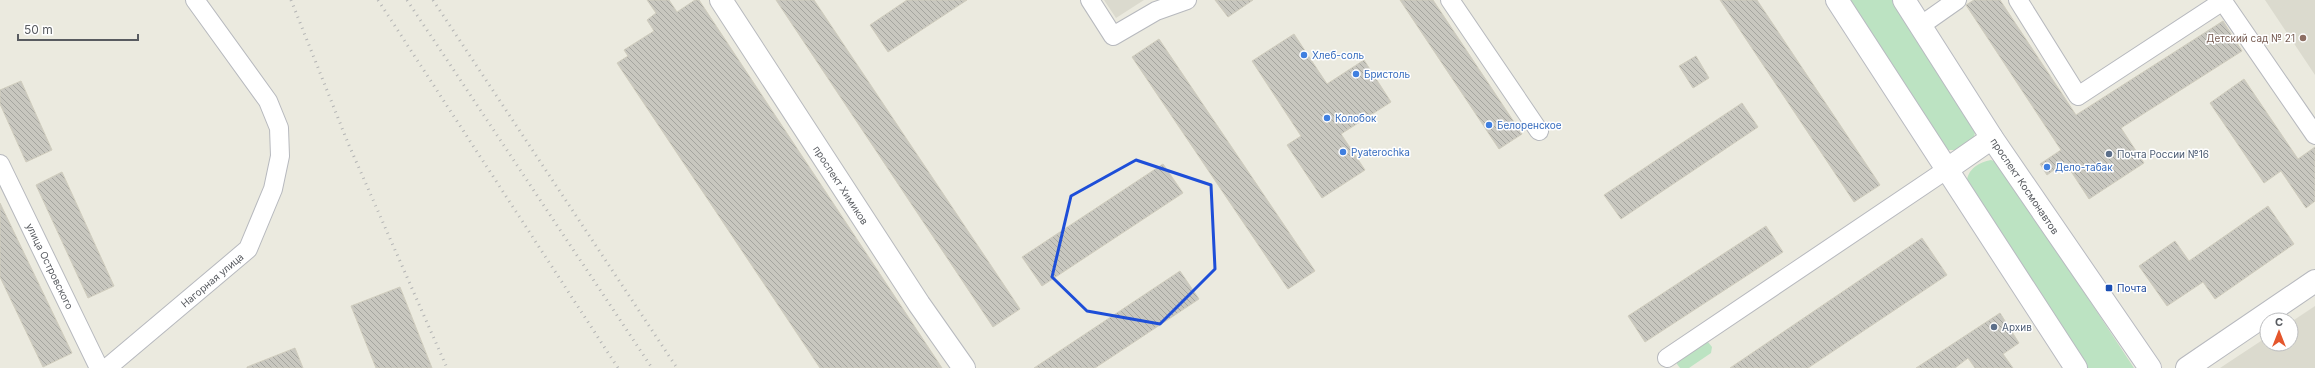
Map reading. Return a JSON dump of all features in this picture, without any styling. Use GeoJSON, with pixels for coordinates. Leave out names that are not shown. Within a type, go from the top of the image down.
{"type":"FeatureCollection","features":[{"type":"Feature","properties":{"kind":"main road","name":"проспект Химиков"},"geometry":{"type":"LineString","coordinates":[[721,0],[919,304],[964,368]]}},
{"type":"Feature","properties":{"kind":"main road"},"geometry":{"type":"LineString","coordinates":[[1837,0],[2076,368]]}},
{"type":"Feature","properties":{"kind":"main road","name":"проспект Космонавтов"},"geometry":{"type":"LineString","coordinates":[[1904,0],[1992,138],[2150,368]]}},
{"type":"Feature","properties":{"kind":"main road"},"geometry":{"type":"LineString","coordinates":[[1946,170],[1992,138]]}},
{"type":"Feature","properties":{"kind":"main road"},"geometry":{"type":"LineString","coordinates":[[2186,368],[2315,281]]}},
{"type":"Feature","properties":{"kind":"street","name":"Нагорная улица"},"geometry":{"type":"LineString","coordinates":[[107,368],[248,249],[274,189],[280,156],[279,128],[268,101],[195,0]]}},
{"type":"Feature","properties":{"kind":"street"},"geometry":{"type":"LineString","coordinates":[[1090,0],[1113,36],[1156,10],[1187,0]]}},
{"type":"Feature","properties":{"kind":"street"},"geometry":{"type":"LineString","coordinates":[[1450,0],[1539,131]]}},
{"type":"Feature","properties":{"kind":"street"},"geometry":{"type":"LineString","coordinates":[[1920,26],[1957,0]]}},
{"type":"Feature","properties":{"kind":"street"},"geometry":{"type":"LineString","coordinates":[[2018,0],[2078,96],[2223,1],[2315,135]]}},
{"type":"Feature","properties":{"kind":"street","name":"улица Островского"},"geometry":{"type":"LineString","coordinates":[[0,164],[98,368]]}},
{"type":"Feature","properties":{"kind":"street"},"geometry":{"type":"LineString","coordinates":[[1667,358],[1946,170]]}},
{"type":"Feature","properties":{"kind":"highlighted area"},"geometry":{"type":"Polygon","coordinates":[[[1136,160],[1211,185],[1215,269],[1160,324],[1087,311],[1052,277],[1071,196],[1136,160]]]}},
{"type":"Feature","properties":{"kind":"shaded area"},"geometry":{"type":"Polygon","coordinates":[[[1104,0],[1144,0],[1116,18],[1104,0]]]}},
{"type":"Feature","properties":{"kind":"shaded area","name":"Детский сад № 21"},"geometry":{"type":"Polygon","coordinates":[[[2265,0],[2315,0],[2315,75],[2265,0]]]}},
{"type":"Feature","properties":{"kind":"shaded area"},"geometry":{"type":"Polygon","coordinates":[[[2315,306],[2315,368],[2220,368],[2259,342],[2259,352],[2299,352],[2299,317],[2315,306]]]}},
{"type":"Feature","properties":{"kind":"green space"},"geometry":{"type":"Polygon","coordinates":[[[1845,0],[1892,0],[1976,128],[1974,137],[1956,150],[1944,150],[1845,0]]]}},
{"type":"Feature","properties":{"kind":"green space"},"geometry":{"type":"Polygon","coordinates":[[[1991,160],[1999,163],[2134,368],[2088,368],[1967,184],[1967,179],[1974,168],[1991,160]]]}},
{"type":"Feature","properties":{"kind":"green space"},"geometry":{"type":"Polygon","coordinates":[[[1703,340],[1708,342],[1712,347],[1711,353],[1689,368],[1680,368],[1677,364],[1677,358],[1703,340]]]}},
{"type":"Feature","properties":{"kind":"building"},"geometry":{"type":"Polygon","coordinates":[[[647,0],[669,0],[677,12],[695,0],[699,0],[942,368],[820,368],[617,63],[628,56],[624,50],[654,31],[647,20],[656,13],[647,0]]]}},
{"type":"Feature","properties":{"kind":"building"},"geometry":{"type":"Polygon","coordinates":[[[776,0],[814,0],[1020,309],[993,327],[776,0]]]}},
{"type":"Feature","properties":{"kind":"building"},"geometry":{"type":"Polygon","coordinates":[[[907,0],[967,0],[888,52],[870,25],[907,0]]]}},
{"type":"Feature","properties":{"kind":"building"},"geometry":{"type":"Polygon","coordinates":[[[1215,0],[1253,0],[1228,17],[1215,0]]]}},
{"type":"Feature","properties":{"kind":"building"},"geometry":{"type":"Polygon","coordinates":[[[1400,0],[1433,0],[1522,134],[1499,149],[1400,0]]]}},
{"type":"Feature","properties":{"kind":"building"},"geometry":{"type":"Polygon","coordinates":[[[1720,0],[1757,0],[1880,185],[1854,202],[1720,0]]]}},
{"type":"Feature","properties":{"kind":"building"},"geometry":{"type":"Polygon","coordinates":[[[1974,0],[2000,0],[2076,115],[2223,21],[2242,51],[2121,128],[2144,163],[2089,199],[2065,162],[2047,175],[2040,164],[2061,150],[1966,5],[1974,0]]]}},
{"type":"Feature","properties":{"kind":"building","name":"Колобок"},"geometry":{"type":"Polygon","coordinates":[[[1294,34],[1327,84],[1364,60],[1391,102],[1341,134],[1365,170],[1322,198],[1287,145],[1301,136],[1252,61],[1294,34]]]}},
{"type":"Feature","properties":{"kind":"building"},"geometry":{"type":"Polygon","coordinates":[[[1159,39],[1315,271],[1288,289],[1132,57],[1159,39]]]}},
{"type":"Feature","properties":{"kind":"building"},"geometry":{"type":"Polygon","coordinates":[[[1696,56],[1709,78],[1693,88],[1679,66],[1696,56]]]}},
{"type":"Feature","properties":{"kind":"building"},"geometry":{"type":"Polygon","coordinates":[[[2244,79],[2298,159],[2315,147],[2315,201],[2306,208],[2281,171],[2264,183],[2210,103],[2244,79]]]}},
{"type":"Feature","properties":{"kind":"building"},"geometry":{"type":"Polygon","coordinates":[[[21,81],[52,150],[26,162],[0,104],[0,90],[21,81]]]}},
{"type":"Feature","properties":{"kind":"building"},"geometry":{"type":"Polygon","coordinates":[[[1742,103],[1758,127],[1621,219],[1604,195],[1742,103]]]}},
{"type":"Feature","properties":{"kind":"building"},"geometry":{"type":"Polygon","coordinates":[[[1163,164],[1183,193],[1042,286],[1022,257],[1163,164]]]}},
{"type":"Feature","properties":{"kind":"building"},"geometry":{"type":"Polygon","coordinates":[[[62,172],[114,286],[88,298],[36,185],[62,172]]]}},
{"type":"Feature","properties":{"kind":"building"},"geometry":{"type":"Polygon","coordinates":[[[0,203],[72,353],[43,367],[0,277],[0,203]]]}},
{"type":"Feature","properties":{"kind":"building"},"geometry":{"type":"Polygon","coordinates":[[[2268,206],[2294,244],[2215,299],[2203,282],[2167,306],[2139,266],[2175,241],[2189,261],[2268,206]]]}},
{"type":"Feature","properties":{"kind":"building"},"geometry":{"type":"Polygon","coordinates":[[[1766,226],[1783,252],[1645,342],[1628,316],[1766,226]]]}},
{"type":"Feature","properties":{"kind":"building"},"geometry":{"type":"Polygon","coordinates":[[[1922,238],[1947,275],[1808,368],[1730,368],[1922,238]]]}},
{"type":"Feature","properties":{"kind":"building"},"geometry":{"type":"Polygon","coordinates":[[[1180,271],[1199,299],[1095,368],[1034,368],[1180,271]]]}},
{"type":"Feature","properties":{"kind":"building"},"geometry":{"type":"Polygon","coordinates":[[[400,287],[432,368],[376,368],[351,306],[400,287]]]}},
{"type":"Feature","properties":{"kind":"building","name":"Архив"},"geometry":{"type":"Polygon","coordinates":[[[2000,313],[2019,343],[2003,354],[2013,368],[1975,368],[1968,358],[1955,368],[1916,368],[2000,313]]]}},
{"type":"Feature","properties":{"kind":"building"},"geometry":{"type":"Polygon","coordinates":[[[295,348],[303,368],[247,368],[247,367],[295,348]]]}},
{"type":"Feature","properties":{"kind":"railway"},"geometry":{"type":"LineString","coordinates":[[291,0],[348,143],[447,368]]}},
{"type":"Feature","properties":{"kind":"railway"},"geometry":{"type":"LineString","coordinates":[[378,0],[618,368]]}},
{"type":"Feature","properties":{"kind":"railway"},"geometry":{"type":"LineString","coordinates":[[407,0],[652,368]]}},
{"type":"Feature","properties":{"kind":"railway"},"geometry":{"type":"LineString","coordinates":[[433,0],[677,368]]}},
{"type":"Feature","properties":{"kind":"place","name":"Детский сад № 21"},"geometry":{"type":"Point","coordinates":[2303,38]}},
{"type":"Feature","properties":{"kind":"place","name":"Хлеб-соль"},"geometry":{"type":"Point","coordinates":[1304,55]}},
{"type":"Feature","properties":{"kind":"place","name":"Бристоль"},"geometry":{"type":"Point","coordinates":[1356,74]}},
{"type":"Feature","properties":{"kind":"place","name":"Колобок"},"geometry":{"type":"Point","coordinates":[1327,118]}},
{"type":"Feature","properties":{"kind":"place","name":"Белоренское"},"geometry":{"type":"Point","coordinates":[1489,125]}},
{"type":"Feature","properties":{"kind":"place","name":"Pyaterochka"},"geometry":{"type":"Point","coordinates":[1343,152]}},
{"type":"Feature","properties":{"kind":"place","name":"Почта России №16"},"geometry":{"type":"Point","coordinates":[2109,154]}},
{"type":"Feature","properties":{"kind":"place","name":"Дело-табак"},"geometry":{"type":"Point","coordinates":[2047,167]}},
{"type":"Feature","properties":{"kind":"place","name":"Почта"},"geometry":{"type":"Point","coordinates":[2109,288]}},
{"type":"Feature","properties":{"kind":"place","name":"Архив"},"geometry":{"type":"Point","coordinates":[1994,327]}}]}
